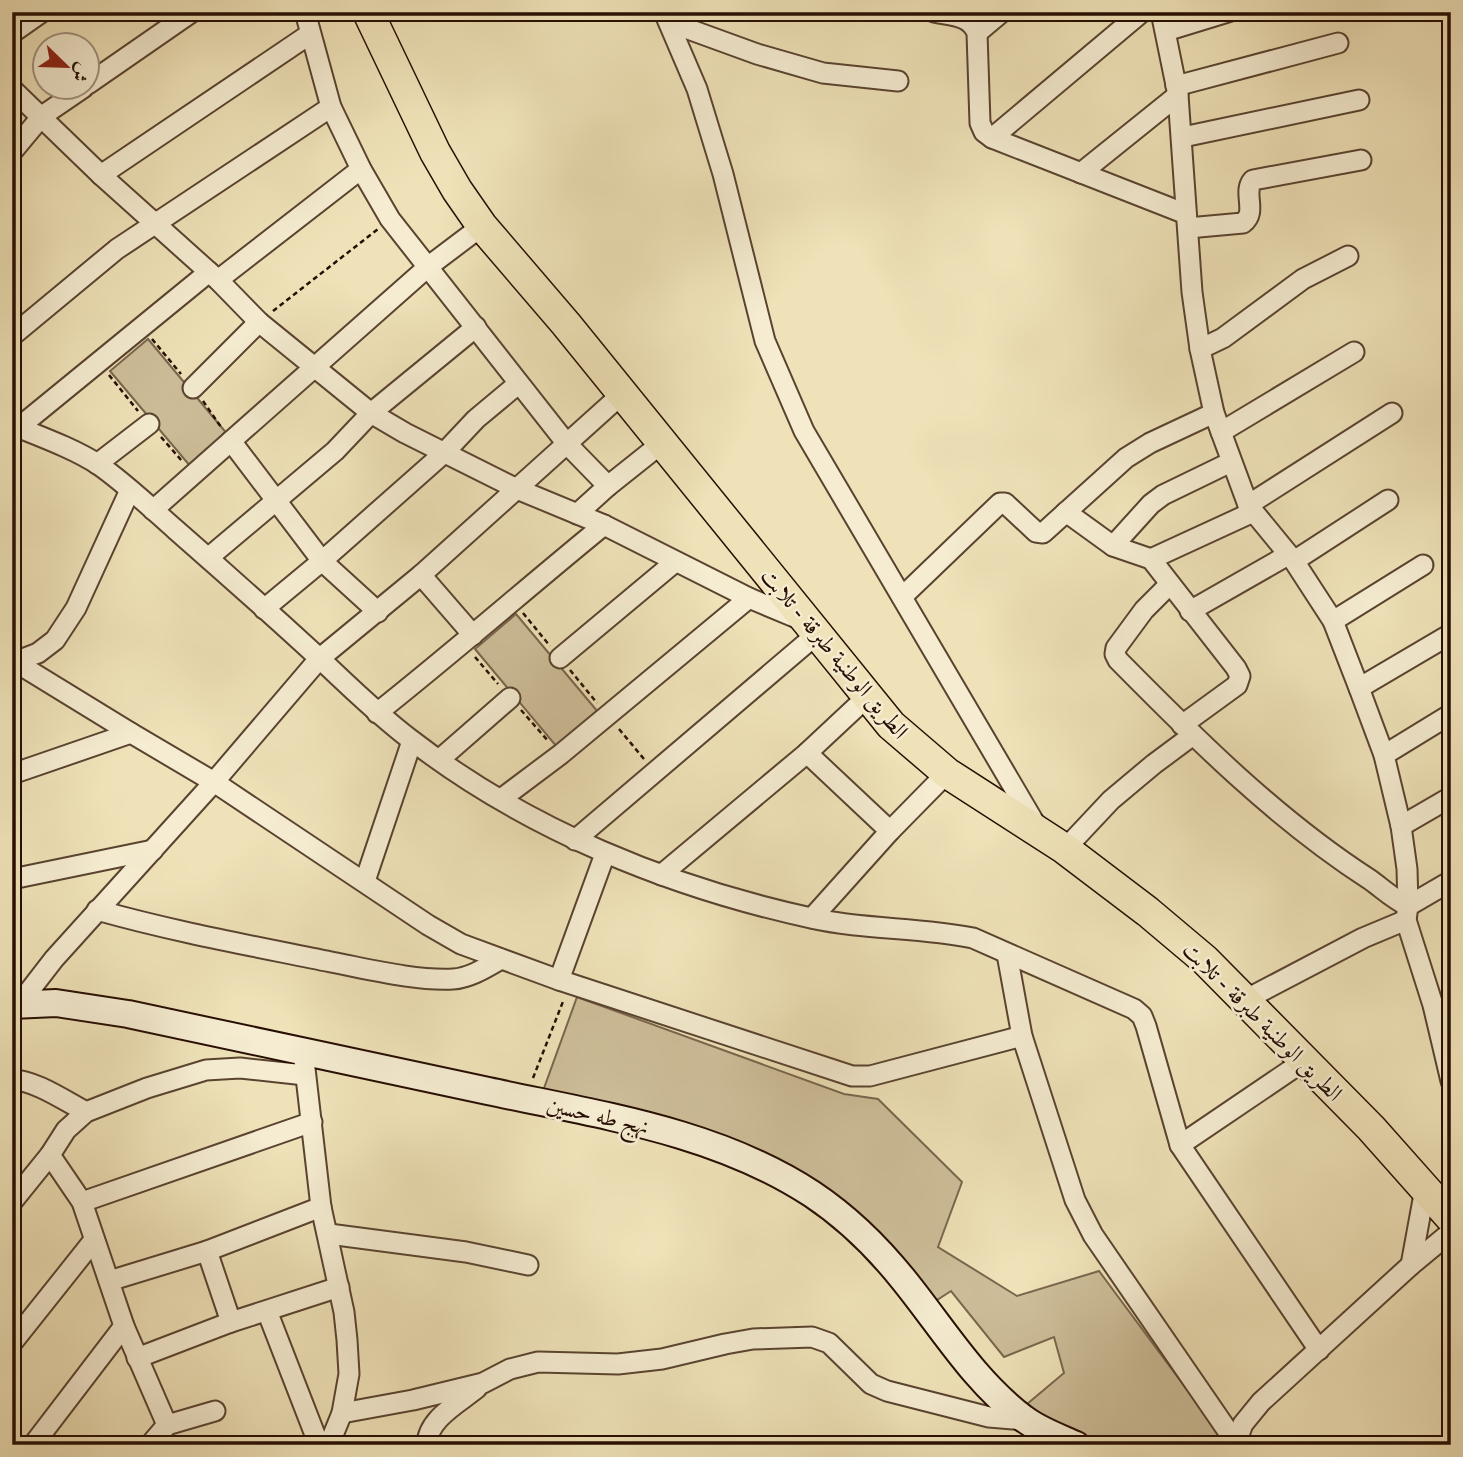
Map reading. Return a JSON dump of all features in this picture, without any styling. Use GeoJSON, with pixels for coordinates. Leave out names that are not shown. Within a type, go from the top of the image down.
{"type":"FeatureCollection","features":[{"type":"Feature","properties":{"kind":"main road","name":"الطريق الوطنية طبرقة - تلابت"},"geometry":{"type":"LineString","coordinates":[[369,13],[435,152],[482,226],[566,324],[891,725],[947,773],[1053,842],[1148,912],[1205,960],[1371,1128],[1451,1218]]}},
{"type":"Feature","properties":{"kind":"main road","name":"نهج طه حسين"},"geometry":{"type":"LineString","coordinates":[[16,1004],[80,1005],[304,1063],[594,1113],[676,1133],[778,1174],[814,1196],[863,1236],[903,1279],[952,1345],[996,1396],[1025,1420],[1076,1445]]}},
{"type":"Feature","properties":{"kind":"street"},"geometry":{"type":"LineString","coordinates":[[12,33],[42,12]]}},
{"type":"Feature","properties":{"kind":"street"},"geometry":{"type":"LineString","coordinates":[[102,74],[192,12]]}},
{"type":"Feature","properties":{"kind":"street"},"geometry":{"type":"LineString","coordinates":[[305,12],[331,107],[361,169],[390,219],[567,444],[608,486]]}},
{"type":"Feature","properties":{"kind":"street"},"geometry":{"type":"LineString","coordinates":[[934,12],[964,18],[973,23],[977,33],[980,123],[984,132],[992,138],[1082,173],[1187,221],[1244,223],[1251,213],[1249,187],[1254,180],[1361,160]]}},
{"type":"Feature","properties":{"kind":"street"},"geometry":{"type":"LineString","coordinates":[[977,33],[1002,12]]}},
{"type":"Feature","properties":{"kind":"street"},"geometry":{"type":"LineString","coordinates":[[992,138],[1142,12]]}},
{"type":"Feature","properties":{"kind":"street"},"geometry":{"type":"LineString","coordinates":[[1228,12],[1164,22],[1183,137],[1192,292],[1200,349],[1214,412],[1231,462],[1251,508],[1291,558],[1333,621],[1384,755],[1401,826],[1407,869],[1407,913],[1433,1005],[1445,1032],[1451,1081]]}},
{"type":"Feature","properties":{"kind":"street"},"geometry":{"type":"LineString","coordinates":[[667,17],[757,54],[824,73],[898,81]]}},
{"type":"Feature","properties":{"kind":"street"},"geometry":{"type":"LineString","coordinates":[[667,17],[697,89],[723,174],[765,341],[804,431],[902,597],[1053,842],[1111,800],[1154,764],[1237,685],[1240,676],[1151,559],[1113,546],[1066,512]]}},
{"type":"Feature","properties":{"kind":"street"},"geometry":{"type":"LineString","coordinates":[[101,175],[310,34]]}},
{"type":"Feature","properties":{"kind":"street"},"geometry":{"type":"LineString","coordinates":[[1082,173],[1177,90],[1338,43]]}},
{"type":"Feature","properties":{"kind":"street"},"geometry":{"type":"LineString","coordinates":[[12,89],[101,175],[214,276],[259,322],[371,414],[517,489],[604,525],[812,628],[575,840]]}},
{"type":"Feature","properties":{"kind":"street"},"geometry":{"type":"LineString","coordinates":[[1183,137],[1359,100]]}},
{"type":"Feature","properties":{"kind":"street"},"geometry":{"type":"LineString","coordinates":[[12,152],[42,116],[62,102]]}},
{"type":"Feature","properties":{"kind":"street"},"geometry":{"type":"LineString","coordinates":[[12,336],[117,249],[331,107]]}},
{"type":"Feature","properties":{"kind":"street"},"geometry":{"type":"LineString","coordinates":[[361,169],[15,426],[97,464],[130,489],[377,713],[412,741],[500,799],[575,840],[661,875],[734,898],[812,918],[842,924],[944,932],[973,938],[1134,1009],[1142,1016],[1180,1145],[1319,1350]]}},
{"type":"Feature","properties":{"kind":"street"},"geometry":{"type":"LineString","coordinates":[[153,510],[429,266],[482,226]]}},
{"type":"Feature","properties":{"kind":"street"},"geometry":{"type":"LineString","coordinates":[[1200,349],[1223,338],[1303,279],[1348,256]]}},
{"type":"Feature","properties":{"kind":"street"},"geometry":{"type":"LineString","coordinates":[[193,388],[259,322]]}},
{"type":"Feature","properties":{"kind":"street"},"geometry":{"type":"LineString","coordinates":[[208,558],[335,451],[371,414],[476,327]]}},
{"type":"Feature","properties":{"kind":"street"},"geometry":{"type":"LineString","coordinates":[[1222,432],[1354,352]]}},
{"type":"Feature","properties":{"kind":"street"},"geometry":{"type":"LineString","coordinates":[[264,608],[322,561],[444,453],[476,419],[519,384]]}},
{"type":"Feature","properties":{"kind":"street"},"geometry":{"type":"LineString","coordinates":[[16,1004],[97,910],[214,782],[319,659],[421,575],[622,394]]}},
{"type":"Feature","properties":{"kind":"street"},"geometry":{"type":"LineString","coordinates":[[902,597],[1000,503],[1005,503],[1040,534],[1126,458],[1150,443],[1214,412]]}},
{"type":"Feature","properties":{"kind":"street"},"geometry":{"type":"LineString","coordinates":[[1151,559],[1251,508],[1392,412]]}},
{"type":"Feature","properties":{"kind":"street"},"geometry":{"type":"LineString","coordinates":[[97,464],[149,424]]}},
{"type":"Feature","properties":{"kind":"street"},"geometry":{"type":"LineString","coordinates":[[231,441],[322,561],[378,611]]}},
{"type":"Feature","properties":{"kind":"street"},"geometry":{"type":"LineString","coordinates":[[577,514],[662,443]]}},
{"type":"Feature","properties":{"kind":"street"},"geometry":{"type":"LineString","coordinates":[[1113,546],[1151,504],[1163,495],[1231,462]]}},
{"type":"Feature","properties":{"kind":"street"},"geometry":{"type":"LineString","coordinates":[[13,661],[37,653],[55,640],[76,608],[130,489]]}},
{"type":"Feature","properties":{"kind":"street"},"geometry":{"type":"LineString","coordinates":[[1190,611],[1291,558],[1388,500]]}},
{"type":"Feature","properties":{"kind":"street"},"geometry":{"type":"LineString","coordinates":[[377,713],[604,525]]}},
{"type":"Feature","properties":{"kind":"street"},"geometry":{"type":"LineString","coordinates":[[560,658],[676,562]]}},
{"type":"Feature","properties":{"kind":"street"},"geometry":{"type":"LineString","coordinates":[[1333,621],[1423,565]]}},
{"type":"Feature","properties":{"kind":"street"},"geometry":{"type":"LineString","coordinates":[[421,575],[473,635]]}},
{"type":"Feature","properties":{"kind":"street"},"geometry":{"type":"LineString","coordinates":[[1170,584],[1144,610],[1116,648],[1115,654],[1187,730],[1277,809],[1348,867],[1397,901],[1407,913]]}},
{"type":"Feature","properties":{"kind":"street"},"geometry":{"type":"LineString","coordinates":[[500,799],[561,754],[749,598]]}},
{"type":"Feature","properties":{"kind":"street"},"geometry":{"type":"LineString","coordinates":[[1359,688],[1449,635]]}},
{"type":"Feature","properties":{"kind":"street"},"geometry":{"type":"LineString","coordinates":[[13,661],[214,782],[428,925],[461,944],[501,959],[852,1076],[870,1076],[1022,1037]]}},
{"type":"Feature","properties":{"kind":"street"},"geometry":{"type":"LineString","coordinates":[[661,875],[807,753],[868,696]]}},
{"type":"Feature","properties":{"kind":"street"},"geometry":{"type":"LineString","coordinates":[[439,760],[510,698]]}},
{"type":"Feature","properties":{"kind":"street"},"geometry":{"type":"LineString","coordinates":[[1384,755],[1451,714]]}},
{"type":"Feature","properties":{"kind":"street"},"geometry":{"type":"LineString","coordinates":[[12,774],[131,733]]}},
{"type":"Feature","properties":{"kind":"street"},"geometry":{"type":"LineString","coordinates":[[365,881],[412,741]]}},
{"type":"Feature","properties":{"kind":"street"},"geometry":{"type":"LineString","coordinates":[[807,753],[890,831]]}},
{"type":"Feature","properties":{"kind":"street"},"geometry":{"type":"LineString","coordinates":[[812,918],[890,831],[947,773]]}},
{"type":"Feature","properties":{"kind":"street"},"geometry":{"type":"LineString","coordinates":[[1401,826],[1451,797]]}},
{"type":"Feature","properties":{"kind":"street"},"geometry":{"type":"LineString","coordinates":[[12,879],[153,850]]}},
{"type":"Feature","properties":{"kind":"street"},"geometry":{"type":"LineString","coordinates":[[565,981],[606,854]]}},
{"type":"Feature","properties":{"kind":"street"},"geometry":{"type":"LineString","coordinates":[[1245,1000],[1407,913],[1451,881]]}},
{"type":"Feature","properties":{"kind":"street"},"geometry":{"type":"LineString","coordinates":[[97,910],[171,931],[430,978],[455,979],[478,972],[501,959]]}},
{"type":"Feature","properties":{"kind":"street"},"geometry":{"type":"LineString","coordinates":[[1007,954],[1022,1037],[1075,1200],[1093,1235],[1236,1444]]}},
{"type":"Feature","properties":{"kind":"street"},"geometry":{"type":"LineString","coordinates":[[1433,1005],[1451,996]]}},
{"type":"Feature","properties":{"kind":"street"},"geometry":{"type":"LineString","coordinates":[[1180,1145],[1304,1061]]}},
{"type":"Feature","properties":{"kind":"street"},"geometry":{"type":"LineString","coordinates":[[12,1202],[50,1155],[66,1130],[86,1112],[147,1088],[206,1070],[304,1063],[321,1206],[344,1312],[349,1374],[342,1413],[329,1445]]}},
{"type":"Feature","properties":{"kind":"street"},"geometry":{"type":"LineString","coordinates":[[12,1080],[33,1085],[86,1112]]}},
{"type":"Feature","properties":{"kind":"street"},"geometry":{"type":"LineString","coordinates":[[82,1202],[312,1122]]}},
{"type":"Feature","properties":{"kind":"street"},"geometry":{"type":"LineString","coordinates":[[50,1155],[82,1202],[124,1326],[167,1425]]}},
{"type":"Feature","properties":{"kind":"street"},"geometry":{"type":"LineString","coordinates":[[1411,1265],[1425,1189]]}},
{"type":"Feature","properties":{"kind":"street"},"geometry":{"type":"LineString","coordinates":[[109,1281],[207,1251],[321,1206]]}},
{"type":"Feature","properties":{"kind":"street"},"geometry":{"type":"LineString","coordinates":[[1236,1444],[1243,1424],[1261,1402],[1451,1232]]}},
{"type":"Feature","properties":{"kind":"street"},"geometry":{"type":"LineString","coordinates":[[329,1234],[466,1252],[528,1265]]}},
{"type":"Feature","properties":{"kind":"street"},"geometry":{"type":"LineString","coordinates":[[12,1343],[94,1240]]}},
{"type":"Feature","properties":{"kind":"street"},"geometry":{"type":"LineString","coordinates":[[207,1251],[231,1322]]}},
{"type":"Feature","properties":{"kind":"street"},"geometry":{"type":"LineString","coordinates":[[137,1358],[231,1322],[339,1287]]}},
{"type":"Feature","properties":{"kind":"street"},"geometry":{"type":"LineString","coordinates":[[267,1311],[319,1445]]}},
{"type":"Feature","properties":{"kind":"street"},"geometry":{"type":"LineString","coordinates":[[33,1445],[124,1326]]}},
{"type":"Feature","properties":{"kind":"street"},"geometry":{"type":"LineString","coordinates":[[427,1445],[429,1430],[434,1423],[483,1383],[510,1369],[538,1362],[618,1364],[662,1359],[753,1339],[812,1336],[829,1343],[871,1384],[887,1391],[989,1417],[1025,1420]]}},
{"type":"Feature","properties":{"kind":"street"},"geometry":{"type":"LineString","coordinates":[[342,1413],[483,1383]]}},
{"type":"Feature","properties":{"kind":"street"},"geometry":{"type":"LineString","coordinates":[[150,1445],[167,1425],[215,1412]]}},
{"type":"Feature","properties":{"kind":"path"},"geometry":{"type":"LineString","coordinates":[[259,322],[390,219]]}},
{"type":"Feature","properties":{"kind":"path"},"geometry":{"type":"LineString","coordinates":[[512,600],[654,771]]}},
{"type":"Feature","properties":{"kind":"path"},"geometry":{"type":"LineString","coordinates":[[525,1099],[565,981]]}},
{"type":"Feature","properties":{"kind":"shaded area"},"geometry":{"type":"Polygon","coordinates":[[[148,339],[233,441],[196,473],[110,371],[148,339]]]}},
{"type":"Feature","properties":{"kind":"shaded area"},"geometry":{"type":"Polygon","coordinates":[[[516,614],[603,718],[562,753],[475,649],[516,614]]]}},
{"type":"Feature","properties":{"kind":"shaded area"},"geometry":{"type":"Polygon","coordinates":[[[577,997],[844,1094],[878,1099],[962,1182],[938,1247],[1017,1296],[1099,1271],[1228,1445],[1093,1445],[1046,1429],[1020,1410],[1064,1373],[1054,1337],[1004,1357],[951,1291],[934,1302],[812,1188],[543,1091],[577,997]]]}}]}
